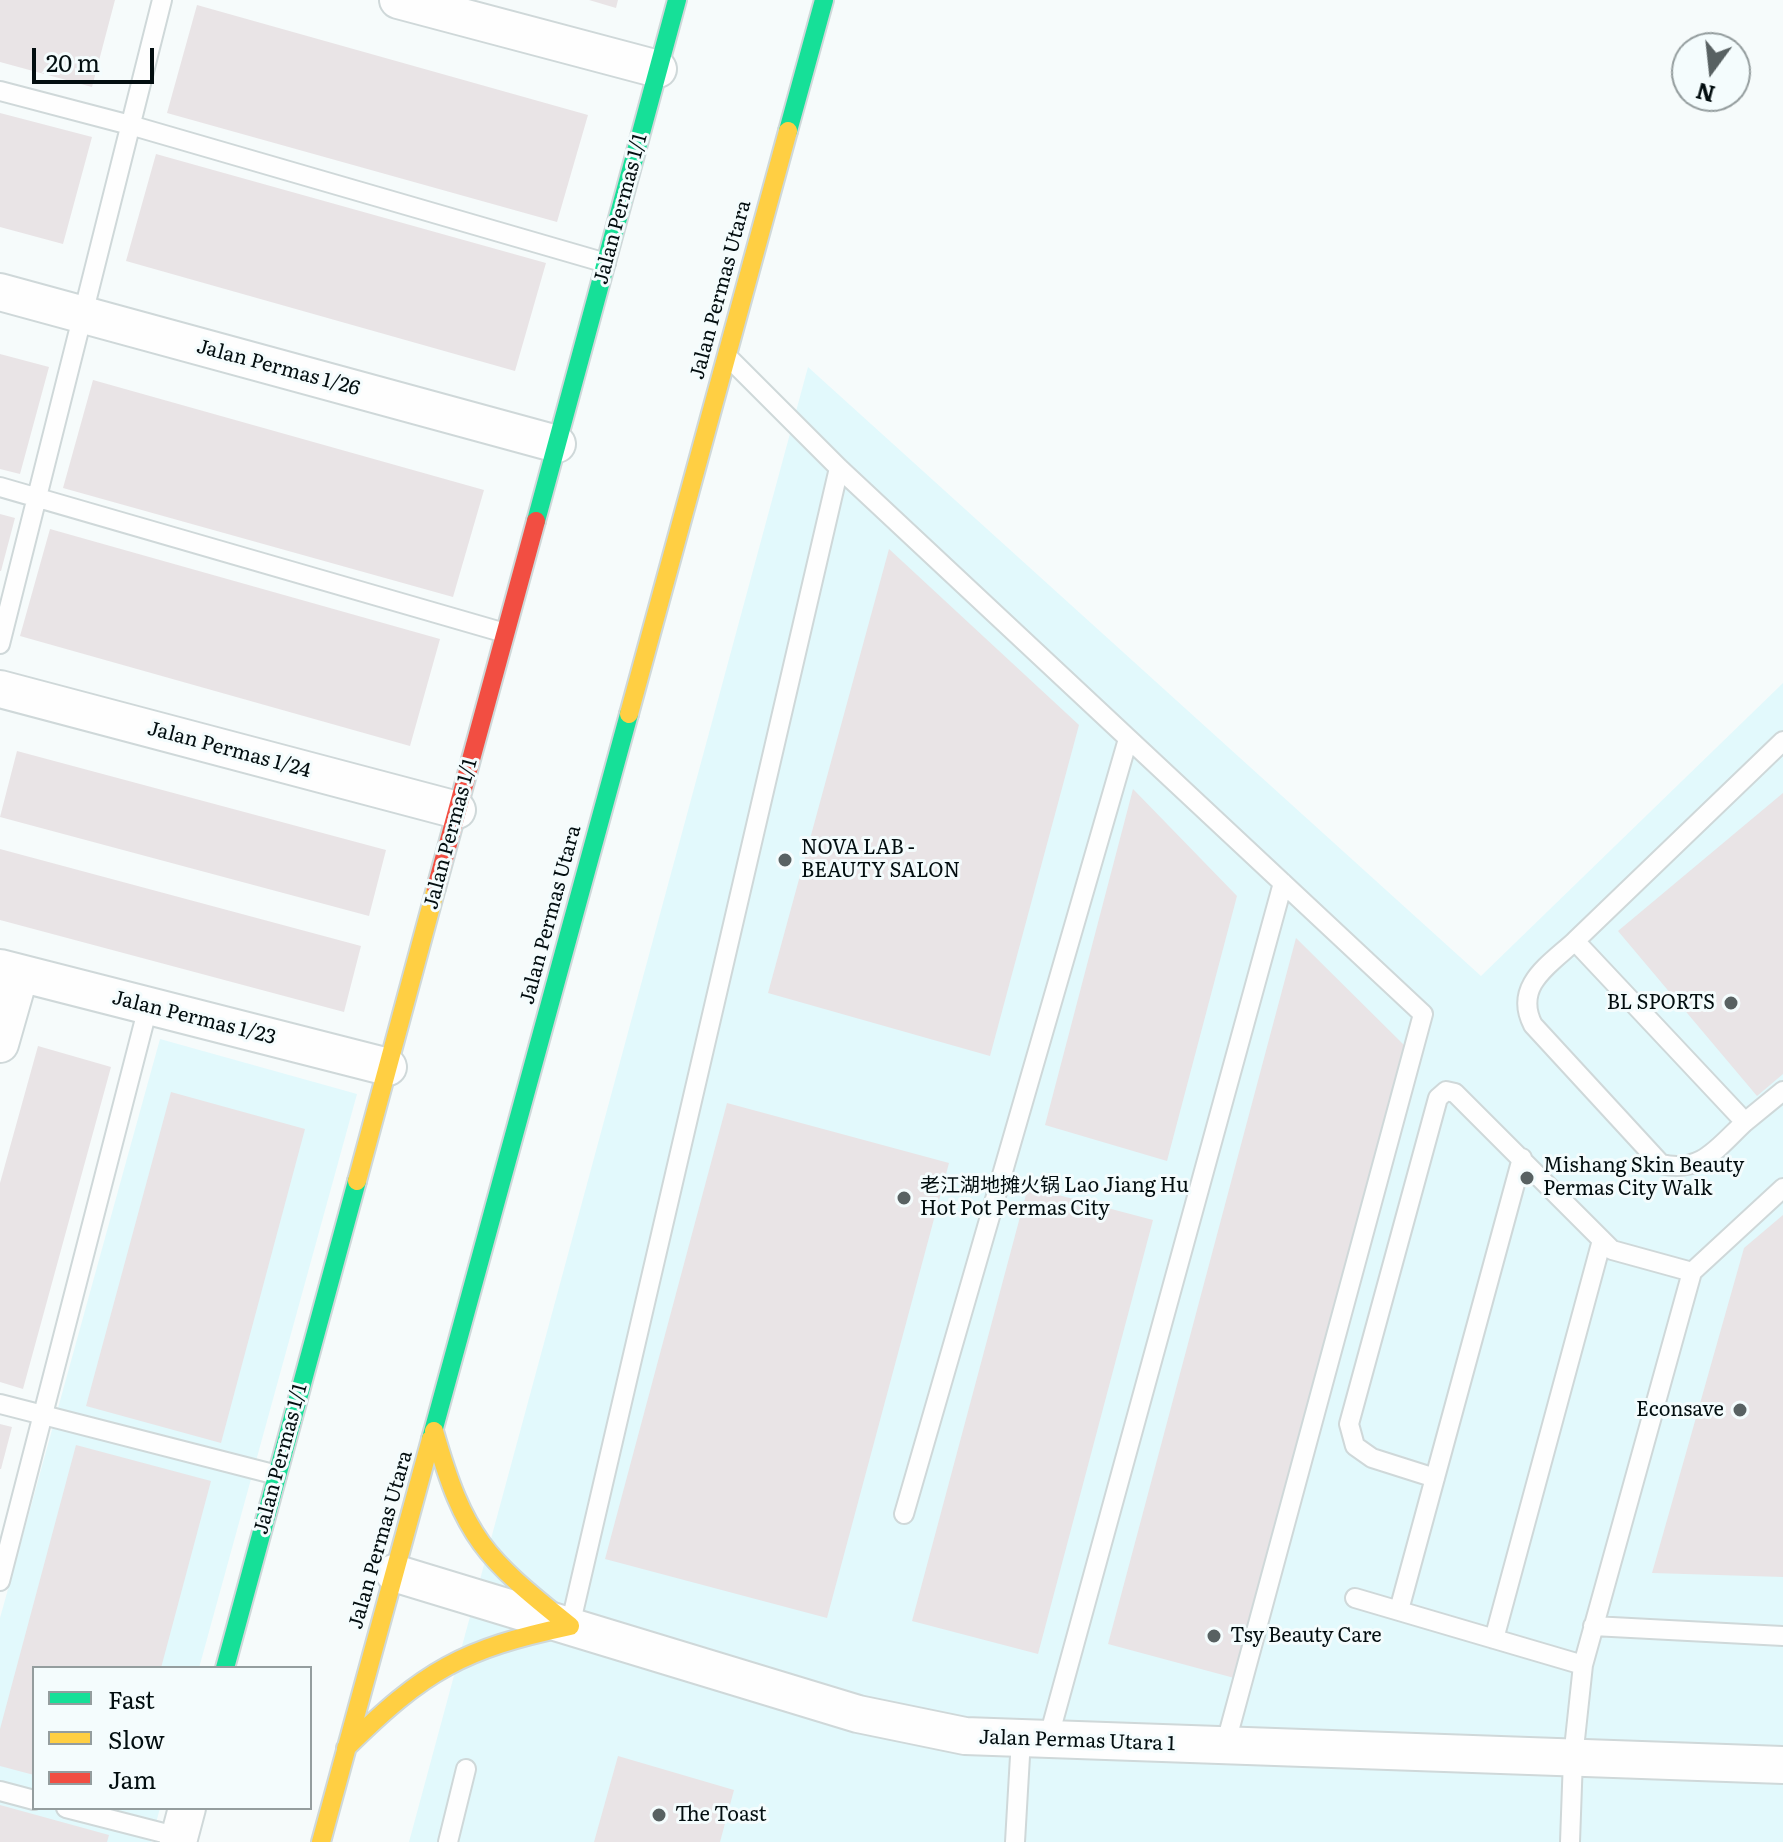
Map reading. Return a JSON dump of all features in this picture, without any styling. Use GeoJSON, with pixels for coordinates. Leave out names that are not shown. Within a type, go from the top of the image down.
{"type":"FeatureCollection","features":[{"type":"Feature","properties":{"kind":"main road","name":"Jalan Permas 1/1"},"geometry":{"type":"LineString","coordinates":[[226,1666],[677,0]]}},
{"type":"Feature","properties":{"kind":"main road","name":"Jalan Permas Utara"},"geometry":{"type":"LineString","coordinates":[[321,1842],[824,0]]}},
{"type":"Feature","properties":{"kind":"main road"},"geometry":{"type":"LineString","coordinates":[[434,1431],[455,1497],[472,1534],[505,1573],[570,1626]]}},
{"type":"Feature","properties":{"kind":"main road"},"geometry":{"type":"LineString","coordinates":[[345,1748],[399,1695],[439,1668],[485,1646],[570,1626]]}},
{"type":"Feature","properties":{"kind":"street"},"geometry":{"type":"LineString","coordinates":[[398,0],[658,69]]}},
{"type":"Feature","properties":{"kind":"street","name":"Jalan Permas 1/26"},"geometry":{"type":"LineString","coordinates":[[0,292],[557,444]]}},
{"type":"Feature","properties":{"kind":"street","name":"Jalan Permas 1/24"},"geometry":{"type":"LineString","coordinates":[[0,689],[457,810]]}},
{"type":"Feature","properties":{"kind":"street"},"geometry":{"type":"LineString","coordinates":[[0,1044],[10,971]]}},
{"type":"Feature","properties":{"kind":"street","name":"Jalan Permas 1/23"},"geometry":{"type":"LineString","coordinates":[[10,971],[388,1067]]}},
{"type":"Feature","properties":{"kind":"street","name":"Jalan Permas Utara 1"},"geometry":{"type":"LineString","coordinates":[[394,1573],[858,1714],[965,1736],[1783,1765]]}},
{"type":"Feature","properties":{"kind":"lane"},"geometry":{"type":"LineString","coordinates":[[0,644],[162,0]]}},
{"type":"Feature","properties":{"kind":"lane"},"geometry":{"type":"LineString","coordinates":[[0,91],[130,125],[606,263]]}},
{"type":"Feature","properties":{"kind":"lane"},"geometry":{"type":"LineString","coordinates":[[726,355],[839,468],[1423,1014],[1225,1746]]}},
{"type":"Feature","properties":{"kind":"lane"},"geometry":{"type":"LineString","coordinates":[[570,1626],[839,468]]}},
{"type":"Feature","properties":{"kind":"lane"},"geometry":{"type":"LineString","coordinates":[[0,487],[505,633]]}},
{"type":"Feature","properties":{"kind":"lane"},"geometry":{"type":"LineString","coordinates":[[904,1514],[1128,739]]}},
{"type":"Feature","properties":{"kind":"lane"},"geometry":{"type":"LineString","coordinates":[[1783,741],[1532,981],[1526,1011],[1533,1025],[1661,1164],[1680,1168],[1696,1165],[1783,1091]]}},
{"type":"Feature","properties":{"kind":"lane"},"geometry":{"type":"LineString","coordinates":[[1015,1842],[1034,1740],[1283,883]]}},
{"type":"Feature","properties":{"kind":"lane"},"geometry":{"type":"LineString","coordinates":[[1575,941],[1745,1122]]}},
{"type":"Feature","properties":{"kind":"lane"},"geometry":{"type":"LineString","coordinates":[[0,1581],[148,1007]]}},
{"type":"Feature","properties":{"kind":"lane"},"geometry":{"type":"LineString","coordinates":[[1435,1478],[1372,1458],[1355,1446],[1349,1424],[1438,1098],[1446,1091],[1455,1093],[1612,1250],[1692,1272]]}},
{"type":"Feature","properties":{"kind":"lane"},"geometry":{"type":"LineString","coordinates":[[1399,1610],[1522,1158]]}},
{"type":"Feature","properties":{"kind":"lane"},"geometry":{"type":"LineString","coordinates":[[1570,1842],[1573,1758],[1583,1665],[1692,1272],[1783,1188]]}},
{"type":"Feature","properties":{"kind":"lane"},"geometry":{"type":"LineString","coordinates":[[1494,1639],[1602,1240]]}},
{"type":"Feature","properties":{"kind":"lane"},"geometry":{"type":"LineString","coordinates":[[0,1404],[277,1475]]}},
{"type":"Feature","properties":{"kind":"lane"},"geometry":{"type":"LineString","coordinates":[[1355,1598],[1583,1665]]}},
{"type":"Feature","properties":{"kind":"lane"},"geometry":{"type":"LineString","coordinates":[[1593,1626],[1783,1636]]}},
{"type":"Feature","properties":{"kind":"lane"},"geometry":{"type":"LineString","coordinates":[[448,1842],[466,1769]]}},
{"type":"Feature","properties":{"kind":"lane"},"geometry":{"type":"LineString","coordinates":[[0,1791],[32,1799]]}},
{"type":"Feature","properties":{"kind":"lane"},"geometry":{"type":"LineString","coordinates":[[77,1810],[181,1829]]}},
{"type":"Feature","properties":{"kind":"shaded area"},"geometry":{"type":"Polygon","coordinates":[[[808,367],[1481,976],[1783,683],[1783,1842],[409,1842],[808,367]]]}},
{"type":"Feature","properties":{"kind":"shaded area"},"geometry":{"type":"Polygon","coordinates":[[[160,1039],[357,1094],[200,1666],[32,1666],[32,1810],[159,1810],[151,1842],[0,1842],[0,1618],[160,1039]]]}},
{"type":"Feature","properties":{"kind":"building"},"geometry":{"type":"Polygon","coordinates":[[[0,0],[115,0],[92,87],[0,62],[0,0]]]}},
{"type":"Feature","properties":{"kind":"building"},"geometry":{"type":"Polygon","coordinates":[[[589,0],[618,0],[616,8],[589,0]]]}},
{"type":"Feature","properties":{"kind":"building"},"geometry":{"type":"Polygon","coordinates":[[[197,5],[588,115],[557,222],[167,113],[197,5]]]}},
{"type":"Feature","properties":{"kind":"building"},"geometry":{"type":"Polygon","coordinates":[[[0,113],[92,137],[63,244],[0,227],[0,113]]]}},
{"type":"Feature","properties":{"kind":"building"},"geometry":{"type":"Polygon","coordinates":[[[156,154],[546,263],[515,371],[126,261],[156,154]]]}},
{"type":"Feature","properties":{"kind":"building"},"geometry":{"type":"Polygon","coordinates":[[[0,354],[49,367],[20,474],[0,469],[0,354]]]}},
{"type":"Feature","properties":{"kind":"building"},"geometry":{"type":"Polygon","coordinates":[[[93,380],[484,490],[453,597],[63,488],[93,380]]]}},
{"type":"Feature","properties":{"kind":"building"},"geometry":{"type":"Polygon","coordinates":[[[0,514],[15,518],[1,571],[0,571],[0,514]]]}},
{"type":"Feature","properties":{"kind":"building"},"geometry":{"type":"Polygon","coordinates":[[[50,529],[440,639],[410,746],[20,636],[50,529]]]}},
{"type":"Feature","properties":{"kind":"building"},"geometry":{"type":"Polygon","coordinates":[[[889,549],[1079,725],[990,1056],[768,993],[889,549]]]}},
{"type":"Feature","properties":{"kind":"building"},"geometry":{"type":"Polygon","coordinates":[[[17,751],[386,850],[369,916],[0,817],[17,751]]]}},
{"type":"Feature","properties":{"kind":"building"},"geometry":{"type":"Polygon","coordinates":[[[1133,789],[1237,896],[1167,1161],[1045,1125],[1133,789]]]}},
{"type":"Feature","properties":{"kind":"building","name":"BL SPORTS"},"geometry":{"type":"Polygon","coordinates":[[[1783,793],[1783,1074],[1757,1096],[1618,931],[1783,793]]]}},
{"type":"Feature","properties":{"kind":"building"},"geometry":{"type":"Polygon","coordinates":[[[0,849],[361,946],[344,1012],[0,920],[0,849]]]}},
{"type":"Feature","properties":{"kind":"building"},"geometry":{"type":"Polygon","coordinates":[[[1296,938],[1407,1048],[1238,1679],[1108,1644],[1296,938]]]}},
{"type":"Feature","properties":{"kind":"building"},"geometry":{"type":"Polygon","coordinates":[[[38,1046],[111,1067],[23,1389],[0,1382],[0,1183],[38,1046]]]}},
{"type":"Feature","properties":{"kind":"building"},"geometry":{"type":"Polygon","coordinates":[[[171,1092],[305,1129],[221,1443],[86,1406],[171,1092]]]}},
{"type":"Feature","properties":{"kind":"building"},"geometry":{"type":"Polygon","coordinates":[[[727,1103],[949,1163],[827,1618],[605,1559],[727,1103]]]}},
{"type":"Feature","properties":{"kind":"building"},"geometry":{"type":"Polygon","coordinates":[[[1028,1187],[1153,1220],[1038,1654],[912,1621],[1028,1187]]]}},
{"type":"Feature","properties":{"kind":"building","name":"Econsave"},"geometry":{"type":"Polygon","coordinates":[[[1783,1215],[1783,1577],[1652,1573],[1744,1248],[1783,1215]]]}},
{"type":"Feature","properties":{"kind":"building"},"geometry":{"type":"Polygon","coordinates":[[[0,1424],[12,1427],[1,1469],[0,1469],[0,1424]]]}},
{"type":"Feature","properties":{"kind":"building"},"geometry":{"type":"Polygon","coordinates":[[[76,1445],[211,1481],[162,1666],[32,1666],[32,1774],[0,1766],[0,1729],[76,1445]]]}},
{"type":"Feature","properties":{"kind":"building"},"geometry":{"type":"Polygon","coordinates":[[[618,1756],[734,1790],[720,1842],[594,1842],[618,1756]]]}},
{"type":"Feature","properties":{"kind":"building"},"geometry":{"type":"Polygon","coordinates":[[[0,1805],[109,1835],[107,1842],[0,1842],[0,1805]]]}},
{"type":"Feature","properties":{"kind":"traffic: fast"},"geometry":{"type":"LineString","coordinates":[[536,521],[677,0]]}},
{"type":"Feature","properties":{"kind":"traffic: fast"},"geometry":{"type":"LineString","coordinates":[[788,131],[824,0]]}},
{"type":"Feature","properties":{"kind":"traffic: fast"},"geometry":{"type":"LineString","coordinates":[[431,1439],[629,714]]}},
{"type":"Feature","properties":{"kind":"traffic: fast"},"geometry":{"type":"LineString","coordinates":[[226,1666],[357,1181]]}},
{"type":"Feature","properties":{"kind":"traffic: slow"},"geometry":{"type":"LineString","coordinates":[[629,714],[788,131]]}},
{"type":"Feature","properties":{"kind":"traffic: slow"},"geometry":{"type":"LineString","coordinates":[[357,1181],[436,888]]}},
{"type":"Feature","properties":{"kind":"traffic: slow"},"geometry":{"type":"LineString","coordinates":[[434,1431],[456,1497],[481,1543],[517,1582],[570,1626]]}},
{"type":"Feature","properties":{"kind":"traffic: slow"},"geometry":{"type":"LineString","coordinates":[[321,1842],[431,1439]]}},
{"type":"Feature","properties":{"kind":"traffic: slow"},"geometry":{"type":"LineString","coordinates":[[346,1748],[399,1699],[447,1666],[501,1644],[570,1626]]}},
{"type":"Feature","properties":{"kind":"traffic: jam"},"geometry":{"type":"LineString","coordinates":[[436,888],[536,521]]}},
{"type":"Feature","properties":{"kind":"place","name":"NOVA LAB - BEAUTY SALON"},"geometry":{"type":"Point","coordinates":[785,860]}},
{"type":"Feature","properties":{"kind":"place","name":"BL SPORTS"},"geometry":{"type":"Point","coordinates":[1731,1003]}},
{"type":"Feature","properties":{"kind":"place","name":"Mishang Skin Beauty Permas City Walk"},"geometry":{"type":"Point","coordinates":[1527,1178]}},
{"type":"Feature","properties":{"kind":"place","name":"老江湖地摊火锅 Lao Jiang Hu Hot Pot Permas City"},"geometry":{"type":"Point","coordinates":[904,1198]}},
{"type":"Feature","properties":{"kind":"place","name":"Econsave"},"geometry":{"type":"Point","coordinates":[1740,1410]}},
{"type":"Feature","properties":{"kind":"place","name":"Tsy Beauty Care"},"geometry":{"type":"Point","coordinates":[1214,1636]}},
{"type":"Feature","properties":{"kind":"place","name":"The Toast"},"geometry":{"type":"Point","coordinates":[659,1815]}}]}
